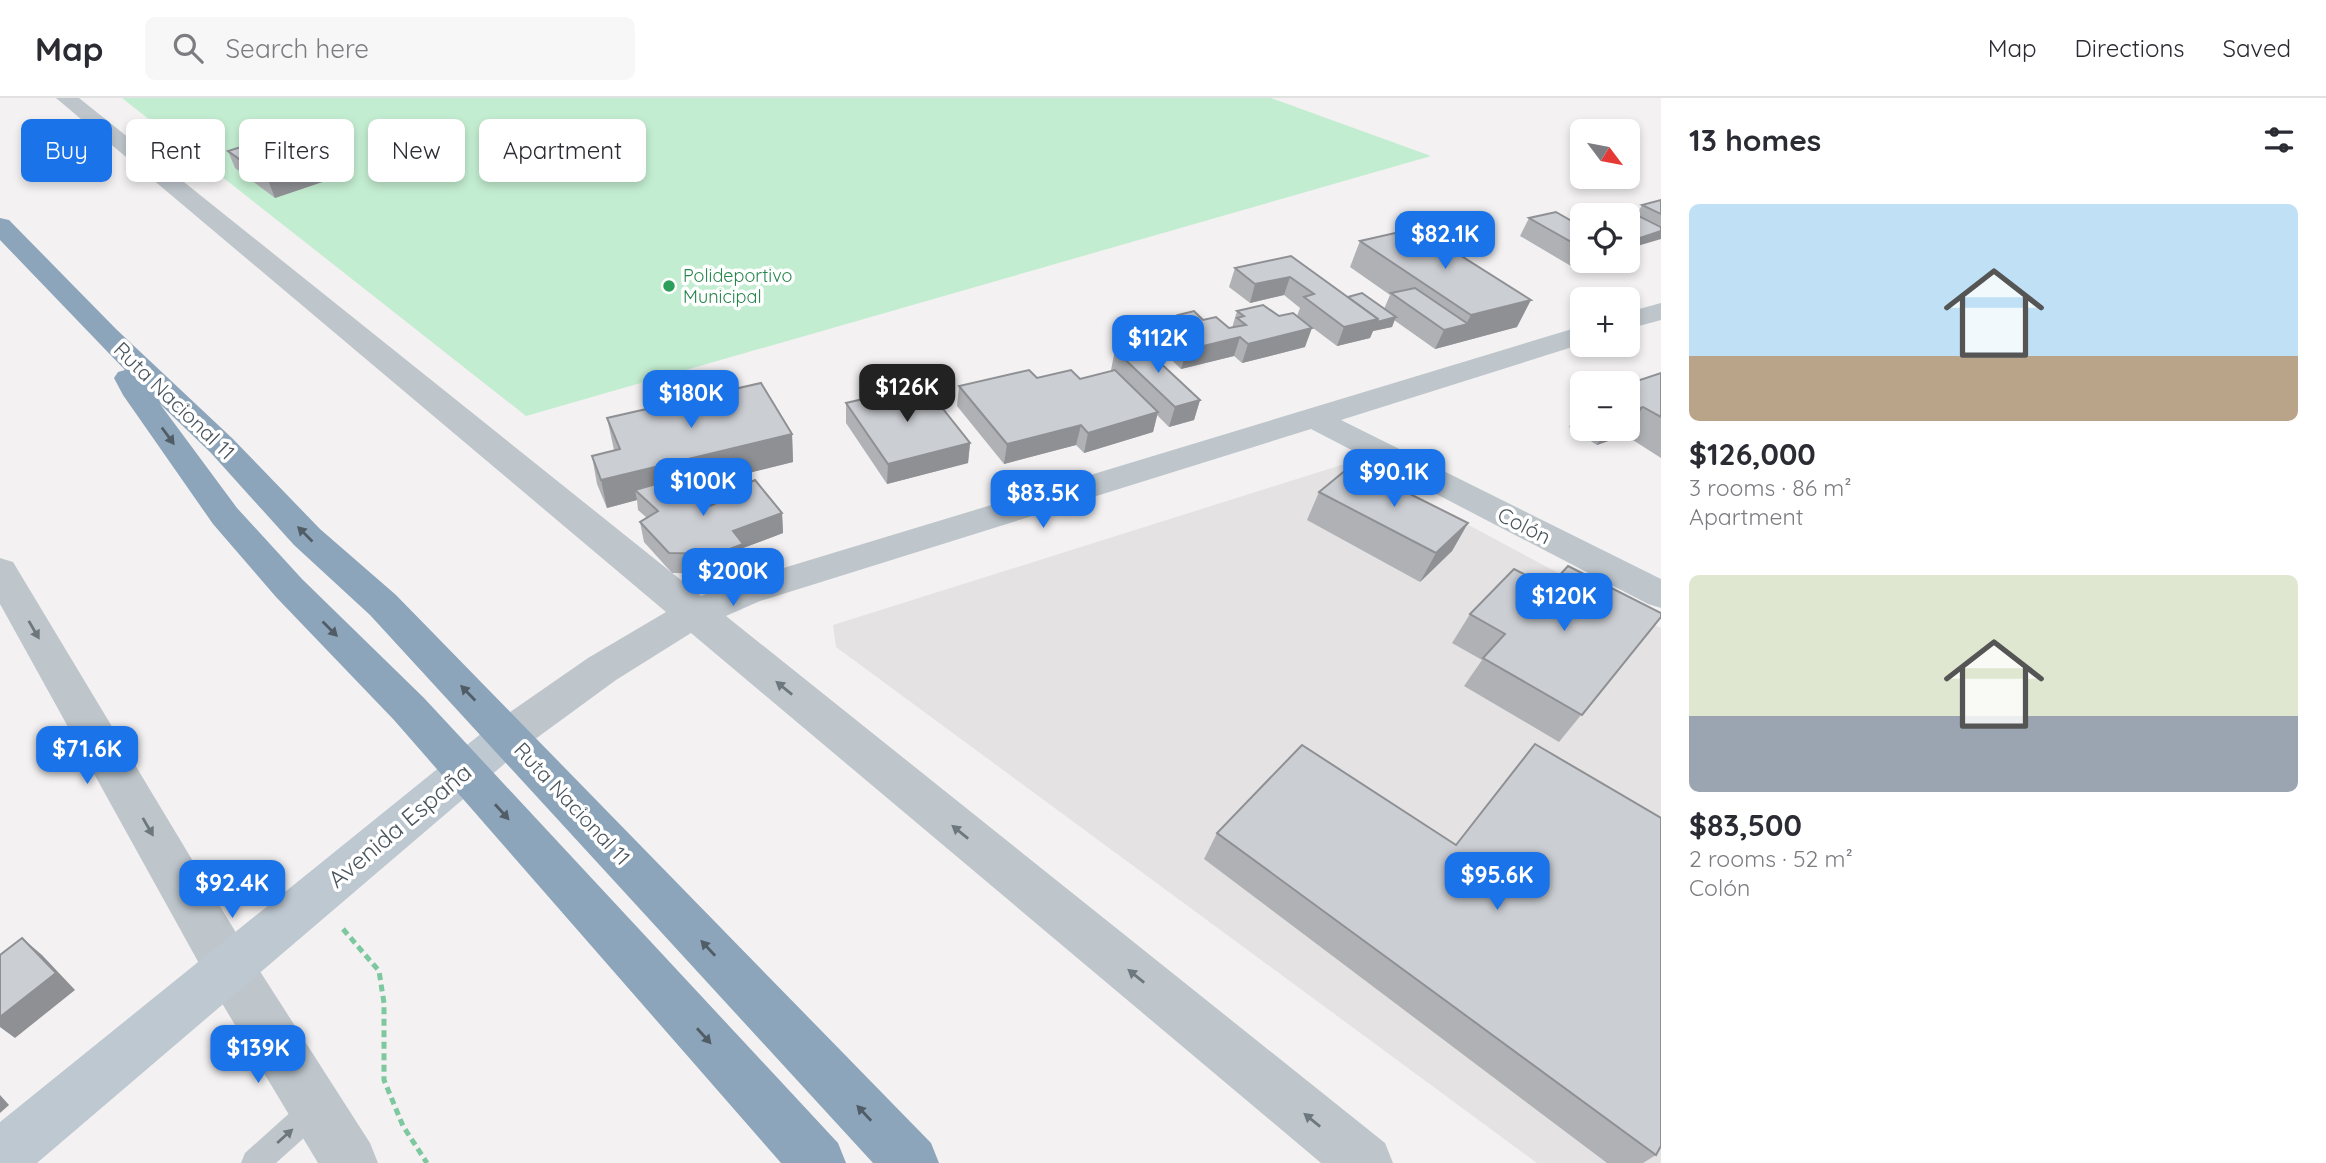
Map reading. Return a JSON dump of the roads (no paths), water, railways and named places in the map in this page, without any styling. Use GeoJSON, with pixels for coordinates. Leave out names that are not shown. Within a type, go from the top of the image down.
{"type":"FeatureCollection","features":[{"type":"Feature","properties":{"kind":"highway"},"geometry":{"type":"LineString","coordinates":[[0,225],[107,336]]}},
{"type":"Feature","properties":{"kind":"highway","name":"Ruta Nacional 11"},"geometry":{"type":"LineString","coordinates":[[107,336],[222,446],[307,537],[383,605],[911,1163]]}},
{"type":"Feature","properties":{"kind":"highway","name":"Ruta Nacional 11"},"geometry":{"type":"LineString","coordinates":[[107,336],[138,395],[225,516],[289,587],[409,709],[818,1163]]}},
{"type":"Feature","properties":{"kind":"main road","name":"Avenida España"},"geometry":{"type":"LineString","coordinates":[[0,1158],[508,736]]}},
{"type":"Feature","properties":{"kind":"street"},"geometry":{"type":"LineString","coordinates":[[66,98],[1365,1163]]}},
{"type":"Feature","properties":{"kind":"street"},"geometry":{"type":"LineString","coordinates":[[1640,317],[1661,311]]}},
{"type":"Feature","properties":{"kind":"street"},"geometry":{"type":"LineString","coordinates":[[508,736],[602,669],[693,614],[760,588],[1570,339]]}},
{"type":"Feature","properties":{"kind":"street","name":"Colón"},"geometry":{"type":"LineString","coordinates":[[1313,418],[1661,595]]}},
{"type":"Feature","properties":{"kind":"street"},"geometry":{"type":"LineString","coordinates":[[0,571],[229,968],[350,1163]]}},
{"type":"Feature","properties":{"kind":"lane"},"geometry":{"type":"LineString","coordinates":[[255,1163],[316,1108]]}},
{"type":"Feature","properties":{"kind":"place","name":"Polideportivo Municipal"},"geometry":{"type":"Point","coordinates":[669,286]}}]}
